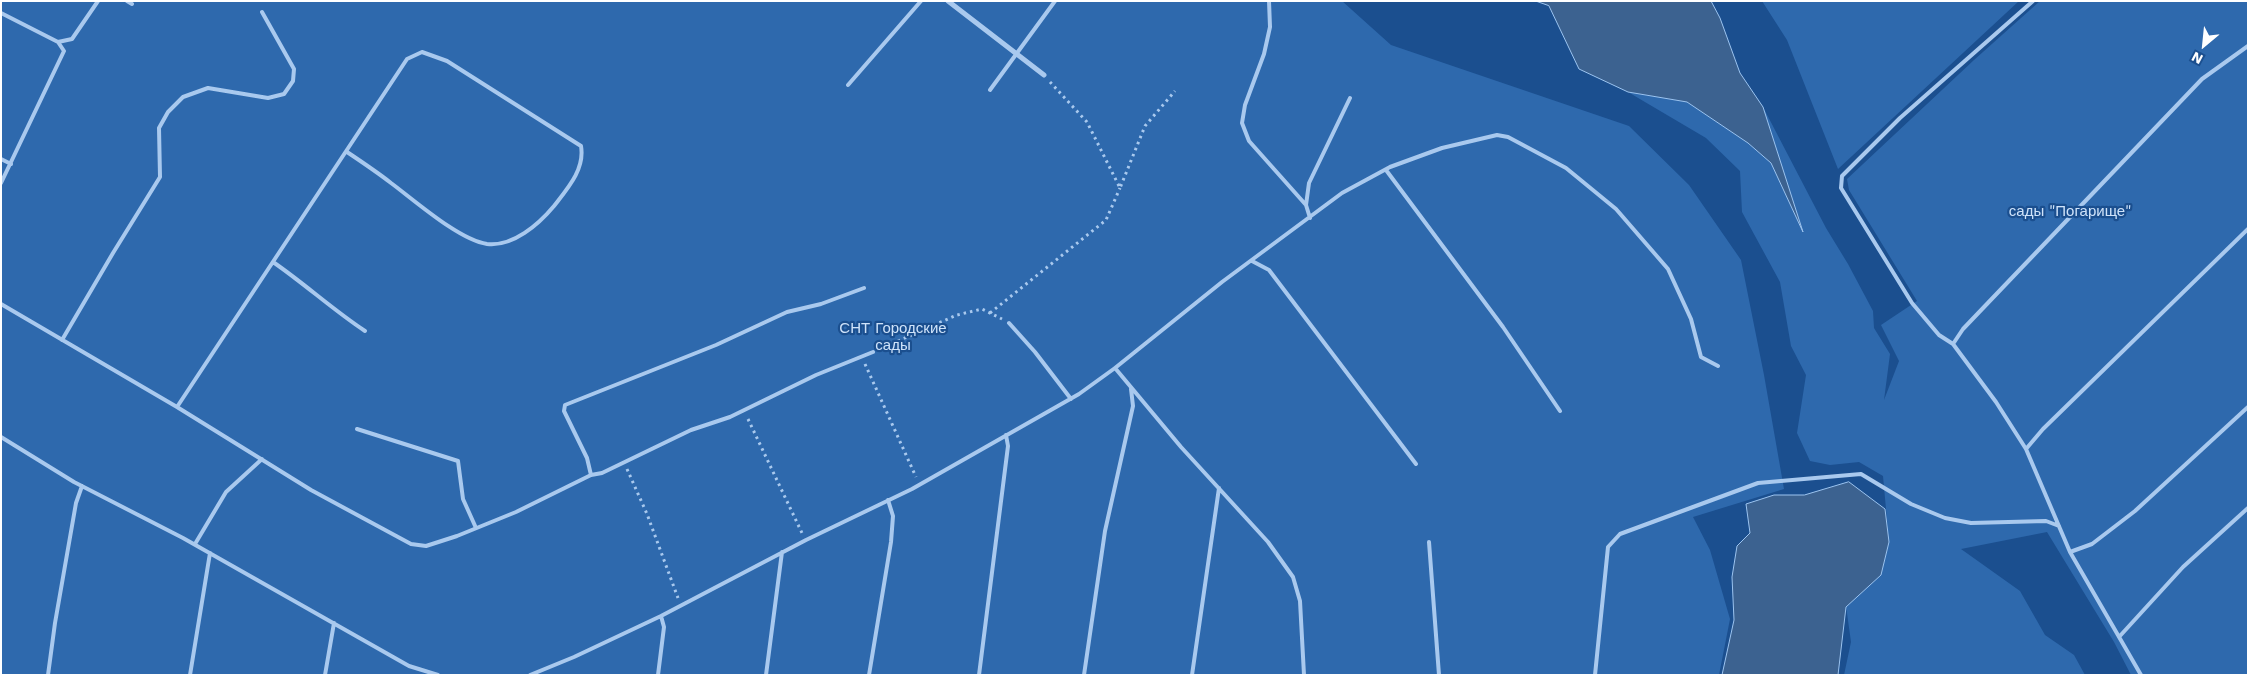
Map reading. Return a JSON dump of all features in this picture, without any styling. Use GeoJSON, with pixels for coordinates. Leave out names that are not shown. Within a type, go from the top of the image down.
{"type":"FeatureCollection","features":[{"type":"Feature","properties":{"kind":"street"},"geometry":{"type":"LineString","coordinates":[[948,1],[1044,75]]}},
{"type":"Feature","properties":{"kind":"lane"},"geometry":{"type":"LineString","coordinates":[[58,42],[72,39],[98,1]]}},
{"type":"Feature","properties":{"kind":"lane"},"geometry":{"type":"LineString","coordinates":[[127,1],[132,4]]}},
{"type":"Feature","properties":{"kind":"lane"},"geometry":{"type":"LineString","coordinates":[[848,85],[921,1]]}},
{"type":"Feature","properties":{"kind":"lane"},"geometry":{"type":"LineString","coordinates":[[990,90],[1055,1]]}},
{"type":"Feature","properties":{"kind":"lane"},"geometry":{"type":"LineString","coordinates":[[1268,1],[1270,27],[1264,54],[1245,104],[1242,123],[1249,141],[1306,205],[1310,218]]}},
{"type":"Feature","properties":{"kind":"lane"},"geometry":{"type":"LineString","coordinates":[[2033,1],[1900,118],[1842,176],[1841,188],[1912,302],[1939,335],[1953,344],[1996,402],[2026,449],[2070,552],[2141,675]]}},
{"type":"Feature","properties":{"kind":"lane"},"geometry":{"type":"LineString","coordinates":[[62,340],[113,252],[160,177],[160,128],[168,112],[183,98],[208,88],[268,98],[284,94],[293,81],[294,69],[262,12]]}},
{"type":"Feature","properties":{"kind":"lane"},"geometry":{"type":"LineString","coordinates":[[1,13],[58,42],[64,51],[1,183]]}},
{"type":"Feature","properties":{"kind":"lane"},"geometry":{"type":"LineString","coordinates":[[1953,344],[1963,329],[2202,79],[2248,46]]}},
{"type":"Feature","properties":{"kind":"lane"},"geometry":{"type":"LineString","coordinates":[[177,407],[407,59],[422,52],[447,61],[553,127],[580,146],[582,156],[577,174],[552,207],[527,232],[505,242],[487,244],[464,235],[347,152]]}},
{"type":"Feature","properties":{"kind":"lane"},"geometry":{"type":"LineString","coordinates":[[1306,205],[1309,183],[1350,98]]}},
{"type":"Feature","properties":{"kind":"lane"},"geometry":{"type":"LineString","coordinates":[[530,675],[681,606],[782,552],[919,485],[1071,399],[1115,368],[1342,193],[1386,170],[1442,148],[1497,135],[1508,136],[1566,168],[1616,209],[1668,269],[1691,319],[1701,357],[1718,366]]}},
{"type":"Feature","properties":{"kind":"lane"},"geometry":{"type":"LineString","coordinates":[[1,159],[11,164]]}},
{"type":"Feature","properties":{"kind":"lane"},"geometry":{"type":"LineString","coordinates":[[1386,170],[1503,326],[1560,411]]}},
{"type":"Feature","properties":{"kind":"lane"},"geometry":{"type":"LineString","coordinates":[[2026,449],[2043,429],[2248,229]]}},
{"type":"Feature","properties":{"kind":"lane"},"geometry":{"type":"LineString","coordinates":[[1252,261],[1269,270],[1416,464]]}},
{"type":"Feature","properties":{"kind":"lane"},"geometry":{"type":"LineString","coordinates":[[273,262],[365,331]]}},
{"type":"Feature","properties":{"kind":"lane"},"geometry":{"type":"LineString","coordinates":[[591,475],[587,458],[564,411],[565,405],[650,372],[786,312],[821,304],[864,288]]}},
{"type":"Feature","properties":{"kind":"lane"},"geometry":{"type":"LineString","coordinates":[[1,304],[177,407],[311,490],[411,544],[426,546],[476,528],[591,475],[602,473],[691,430],[744,411],[816,376],[873,352]]}},
{"type":"Feature","properties":{"kind":"lane"},"geometry":{"type":"LineString","coordinates":[[1009,323],[1035,352],[1071,399]]}},
{"type":"Feature","properties":{"kind":"lane"},"geometry":{"type":"LineString","coordinates":[[1115,368],[1131,389],[1268,542],[1293,577],[1300,602],[1304,675]]}},
{"type":"Feature","properties":{"kind":"lane"},"geometry":{"type":"LineString","coordinates":[[1084,675],[1105,531],[1133,406],[1131,389]]}},
{"type":"Feature","properties":{"kind":"lane"},"geometry":{"type":"LineString","coordinates":[[2070,552],[2092,544],[2135,511],[2248,407]]}},
{"type":"Feature","properties":{"kind":"lane"},"geometry":{"type":"LineString","coordinates":[[357,429],[458,461],[463,499],[476,528]]}},
{"type":"Feature","properties":{"kind":"lane"},"geometry":{"type":"LineString","coordinates":[[979,675],[1008,446],[1006,435]]}},
{"type":"Feature","properties":{"kind":"lane"},"geometry":{"type":"LineString","coordinates":[[1,437],[82,486],[195,544],[409,666],[438,675]]}},
{"type":"Feature","properties":{"kind":"lane"},"geometry":{"type":"LineString","coordinates":[[195,544],[223,496],[262,459]]}},
{"type":"Feature","properties":{"kind":"lane"},"geometry":{"type":"LineString","coordinates":[[1594,675],[1608,547],[1620,534],[1758,483],[1861,474],[1911,504],[1945,518],[1971,523],[2046,521],[2059,526]]}},
{"type":"Feature","properties":{"kind":"lane"},"geometry":{"type":"LineString","coordinates":[[48,675],[74,512],[82,486]]}},
{"type":"Feature","properties":{"kind":"lane"},"geometry":{"type":"LineString","coordinates":[[1192,675],[1219,488]]}},
{"type":"Feature","properties":{"kind":"lane"},"geometry":{"type":"LineString","coordinates":[[870,675],[891,542],[893,516],[888,500]]}},
{"type":"Feature","properties":{"kind":"lane"},"geometry":{"type":"LineString","coordinates":[[2119,637],[2183,567],[2248,508]]}},
{"type":"Feature","properties":{"kind":"lane"},"geometry":{"type":"LineString","coordinates":[[1428,542],[1439,675]]}},
{"type":"Feature","properties":{"kind":"lane"},"geometry":{"type":"LineString","coordinates":[[766,675],[782,552]]}},
{"type":"Feature","properties":{"kind":"lane"},"geometry":{"type":"LineString","coordinates":[[190,675],[210,553]]}},
{"type":"Feature","properties":{"kind":"lane"},"geometry":{"type":"LineString","coordinates":[[658,675],[664,627],[660,616]]}},
{"type":"Feature","properties":{"kind":"lane"},"geometry":{"type":"LineString","coordinates":[[325,675],[334,623]]}},
{"type":"Feature","properties":{"kind":"lane"},"geometry":{"type":"LineString","coordinates":[[548,675],[549,667]]}},
{"type":"Feature","properties":{"kind":"path"},"geometry":{"type":"LineString","coordinates":[[1044,75],[1087,122],[1120,188]]}},
{"type":"Feature","properties":{"kind":"path"},"geometry":{"type":"LineString","coordinates":[[990,313],[1106,220],[1145,126],[1176,91]]}},
{"type":"Feature","properties":{"kind":"path"},"geometry":{"type":"LineString","coordinates":[[873,352],[957,315],[982,309],[1009,323]]}},
{"type":"Feature","properties":{"kind":"path"},"geometry":{"type":"LineString","coordinates":[[861,357],[919,485]]}},
{"type":"Feature","properties":{"kind":"path"},"geometry":{"type":"LineString","coordinates":[[744,411],[806,540]]}},
{"type":"Feature","properties":{"kind":"path"},"geometry":{"type":"LineString","coordinates":[[624,462],[647,514],[681,606]]}},
{"type":"Feature","properties":{"kind":"green space","name":"СНТ Городские сады"},"geometry":{"type":"Polygon","coordinates":[[[1,1],[1342,1],[1391,45],[1629,126],[1689,185],[1741,260],[1784,489],[1693,517],[1710,550],[1730,619],[1719,675],[1,675],[1,1]]]}},
{"type":"Feature","properties":{"kind":"green space"},"geometry":{"type":"Polygon","coordinates":[[[1762,1],[2019,1],[1838,169],[1787,40],[1762,1]]]}},
{"type":"Feature","properties":{"kind":"green space","name":"сады \"Погарище\""},"geometry":{"type":"Polygon","coordinates":[[[2040,1],[2248,1],[2248,675],[2131,675],[2114,642],[2047,532],[1961,549],[2020,591],[2045,635],[2074,655],[2085,675],[1844,675],[1851,642],[1846,606],[1881,575],[1889,542],[1883,476],[1859,462],[1830,465],[1810,461],[1797,433],[1806,375],[1791,346],[1780,282],[1742,212],[1740,171],[1706,138],[1628,92],[1687,102],[1748,143],[1771,163],[1801,227],[1763,107],[1826,228],[1873,311],[1874,328],[1890,354],[1884,400],[1899,361],[1881,325],[1917,301],[1849,190],[1847,179],[2040,1]]]}},
{"type":"Feature","properties":{"kind":"shaded area"},"geometry":{"type":"Polygon","coordinates":[[[1536,1],[1711,1],[1720,18],[1740,73],[1763,107],[1803,232],[1771,163],[1748,143],[1687,102],[1628,92],[1579,69],[1549,6],[1536,1]]]}},
{"type":"Feature","properties":{"kind":"shaded area"},"geometry":{"type":"Polygon","coordinates":[[[1849,482],[1885,509],[1889,542],[1881,575],[1846,607],[1838,675],[1722,675],[1734,620],[1732,577],[1737,546],[1750,533],[1746,504],[1774,495],[1804,495],[1849,482]]]}}]}
